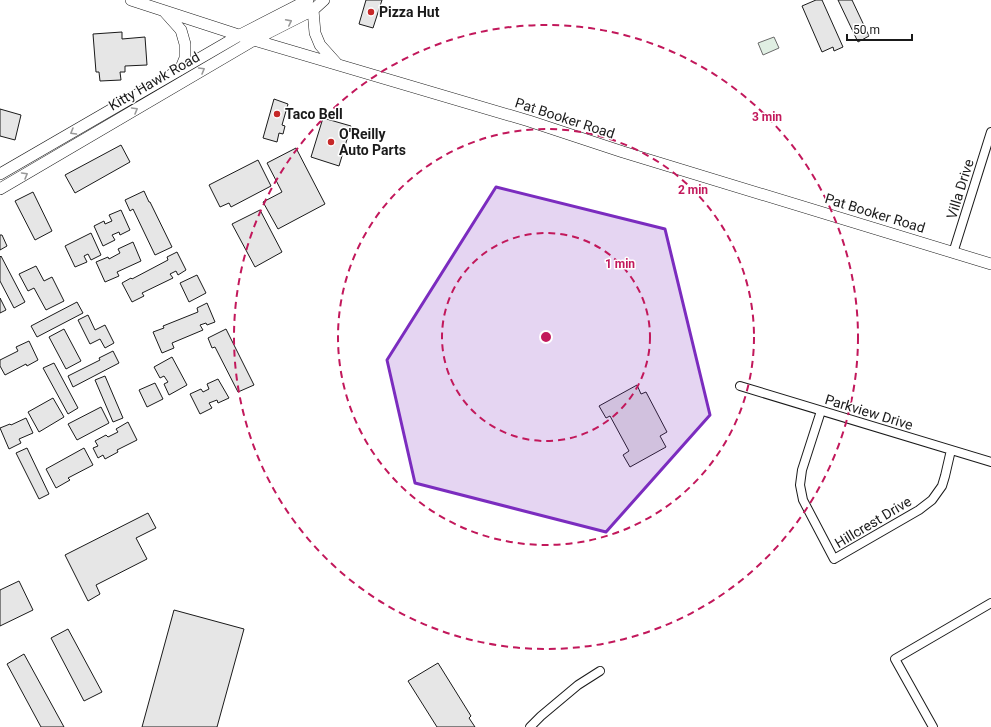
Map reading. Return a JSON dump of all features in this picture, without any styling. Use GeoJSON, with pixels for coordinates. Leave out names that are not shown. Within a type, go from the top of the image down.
{"type":"FeatureCollection","features":[{"type":"Feature","properties":{"kind":"main road","name":"Pat Booker Road"},"geometry":{"type":"LineString","coordinates":[[131,0],[254,40],[529,121],[623,152],[991,264]]}},
{"type":"Feature","properties":{"kind":"main road","name":"Kitty Hawk Road"},"geometry":{"type":"LineString","coordinates":[[0,174],[240,35],[324,0]]}},
{"type":"Feature","properties":{"kind":"main road"},"geometry":{"type":"LineString","coordinates":[[310,5],[315,33],[320,45],[338,64]]}},
{"type":"Feature","properties":{"kind":"main road","name":"Kitty Hawk Road"},"geometry":{"type":"LineString","coordinates":[[0,189],[254,40],[310,5]]}},
{"type":"Feature","properties":{"kind":"main road"},"geometry":{"type":"LineString","coordinates":[[163,10],[181,30],[185,44],[185,58],[180,70]]}},
{"type":"Feature","properties":{"kind":"main road"},"geometry":{"type":"LineString","coordinates":[[95,119],[102,129]]}},
{"type":"Feature","properties":{"kind":"street","name":"Villa Drive"},"geometry":{"type":"LineString","coordinates":[[953,253],[991,132]]}},
{"type":"Feature","properties":{"kind":"street","name":"Parkview Drive"},"geometry":{"type":"LineString","coordinates":[[740,386],[991,462]]}},
{"type":"Feature","properties":{"kind":"street","name":"Hillcrest Drive"},"geometry":{"type":"LineString","coordinates":[[821,411],[802,470],[800,485],[803,500],[834,559],[919,510],[932,500],[942,486],[952,450]]}},
{"type":"Feature","properties":{"kind":"street"},"geometry":{"type":"LineString","coordinates":[[934,727],[895,659],[991,603]]}},
{"type":"Feature","properties":{"kind":"street"},"geometry":{"type":"LineString","coordinates":[[530,727],[578,685],[600,671]]}},
{"type":"Feature","properties":{"kind":"highlighted area"},"geometry":{"type":"Polygon","coordinates":[[[496,187],[665,229],[710,415],[606,532],[415,483],[387,360],[496,187]]]}},
{"type":"Feature","properties":{"kind":"green space"},"geometry":{"type":"Polygon","coordinates":[[[774,37],[779,48],[763,55],[758,43],[774,37]]]}},
{"type":"Feature","properties":{"kind":"building","name":"Pizza Hut"},"geometry":{"type":"Polygon","coordinates":[[[366,0],[382,0],[373,28],[359,24],[366,0]]]}},
{"type":"Feature","properties":{"kind":"building"},"geometry":{"type":"Polygon","coordinates":[[[816,0],[822,0],[843,47],[834,51],[833,47],[822,52],[802,6],[816,0]]]}},
{"type":"Feature","properties":{"kind":"building"},"geometry":{"type":"Polygon","coordinates":[[[838,0],[852,0],[869,36],[858,42],[838,0]]]}},
{"type":"Feature","properties":{"kind":"building"},"geometry":{"type":"Polygon","coordinates":[[[122,32],[122,39],[145,37],[147,65],[125,66],[125,72],[120,72],[121,80],[100,81],[99,72],[96,72],[93,34],[122,32]]]}},
{"type":"Feature","properties":{"kind":"building","name":"Taco Bell"},"geometry":{"type":"Polygon","coordinates":[[[274,99],[288,104],[282,125],[285,126],[283,134],[279,133],[277,142],[263,138],[274,99]]]}},
{"type":"Feature","properties":{"kind":"building"},"geometry":{"type":"Polygon","coordinates":[[[0,109],[21,115],[15,140],[0,136],[0,109]]]}},
{"type":"Feature","properties":{"kind":"building","name":"O'Reilly Auto Parts"},"geometry":{"type":"Polygon","coordinates":[[[323,118],[351,126],[339,166],[311,157],[323,118]]]}},
{"type":"Feature","properties":{"kind":"building"},"geometry":{"type":"Polygon","coordinates":[[[121,145],[130,162],[75,193],[65,175],[121,145]]]}},
{"type":"Feature","properties":{"kind":"building"},"geometry":{"type":"Polygon","coordinates":[[[296,148],[325,204],[278,229],[263,202],[282,192],[267,163],[296,148]]]}},
{"type":"Feature","properties":{"kind":"building"},"geometry":{"type":"Polygon","coordinates":[[[258,160],[271,186],[231,207],[229,203],[220,207],[209,185],[258,160]]]}},
{"type":"Feature","properties":{"kind":"building"},"geometry":{"type":"Polygon","coordinates":[[[144,191],[172,247],[155,255],[133,209],[130,211],[125,200],[144,191]]]}},
{"type":"Feature","properties":{"kind":"building"},"geometry":{"type":"Polygon","coordinates":[[[33,192],[52,231],[35,240],[15,201],[33,192]]]}},
{"type":"Feature","properties":{"kind":"building"},"geometry":{"type":"Polygon","coordinates":[[[121,210],[130,230],[120,235],[119,232],[112,235],[115,240],[103,246],[94,226],[104,221],[105,224],[112,221],[109,215],[121,210]]]}},
{"type":"Feature","properties":{"kind":"building"},"geometry":{"type":"Polygon","coordinates":[[[260,210],[282,252],[255,267],[232,224],[260,210]]]}},
{"type":"Feature","properties":{"kind":"building"},"geometry":{"type":"Polygon","coordinates":[[[91,233],[101,255],[91,260],[88,254],[84,256],[87,262],[75,267],[65,246],[91,233]]]}},
{"type":"Feature","properties":{"kind":"building"},"geometry":{"type":"Polygon","coordinates":[[[0,235],[2,235],[7,246],[0,250],[0,235]]]}},
{"type":"Feature","properties":{"kind":"building"},"geometry":{"type":"Polygon","coordinates":[[[133,242],[141,261],[117,272],[119,276],[105,282],[96,262],[108,257],[109,259],[120,253],[118,249],[133,242]]]}},
{"type":"Feature","properties":{"kind":"building"},"geometry":{"type":"Polygon","coordinates":[[[177,252],[186,270],[178,275],[176,271],[170,274],[173,278],[142,293],[144,296],[132,302],[122,283],[168,260],[167,257],[177,252]]]}},
{"type":"Feature","properties":{"kind":"building"},"geometry":{"type":"Polygon","coordinates":[[[1,256],[25,302],[14,308],[0,281],[1,256]]]}},
{"type":"Feature","properties":{"kind":"building"},"geometry":{"type":"Polygon","coordinates":[[[36,266],[44,281],[52,277],[64,301],[46,310],[34,288],[28,291],[19,274],[36,266]]]}},
{"type":"Feature","properties":{"kind":"building"},"geometry":{"type":"Polygon","coordinates":[[[197,275],[206,293],[189,302],[180,283],[197,275]]]}},
{"type":"Feature","properties":{"kind":"building"},"geometry":{"type":"Polygon","coordinates":[[[0,298],[6,310],[0,313],[0,298]]]}},
{"type":"Feature","properties":{"kind":"building"},"geometry":{"type":"Polygon","coordinates":[[[77,302],[83,313],[37,337],[31,326],[77,302]]]}},
{"type":"Feature","properties":{"kind":"building"},"geometry":{"type":"Polygon","coordinates":[[[207,303],[215,322],[207,325],[206,323],[200,325],[203,330],[172,343],[174,348],[162,353],[153,332],[164,328],[163,326],[198,312],[197,308],[207,303]]]}},
{"type":"Feature","properties":{"kind":"building"},"geometry":{"type":"Polygon","coordinates":[[[88,315],[95,330],[105,325],[114,343],[105,348],[100,339],[90,344],[78,320],[88,315]]]}},
{"type":"Feature","properties":{"kind":"building"},"geometry":{"type":"Polygon","coordinates":[[[64,329],[81,361],[66,369],[49,337],[64,329]]]}},
{"type":"Feature","properties":{"kind":"building"},"geometry":{"type":"Polygon","coordinates":[[[226,329],[254,385],[238,392],[215,347],[212,348],[208,338],[226,329]]]}},
{"type":"Feature","properties":{"kind":"building"},"geometry":{"type":"Polygon","coordinates":[[[29,341],[38,360],[27,366],[26,364],[5,375],[0,366],[0,360],[18,351],[16,347],[29,341]]]}},
{"type":"Feature","properties":{"kind":"building"},"geometry":{"type":"Polygon","coordinates":[[[113,351],[119,363],[73,387],[68,376],[100,360],[99,358],[113,351]]]}},
{"type":"Feature","properties":{"kind":"building"},"geometry":{"type":"Polygon","coordinates":[[[172,357],[187,385],[169,395],[164,384],[168,382],[164,376],[160,378],[154,367],[172,357]]]}},
{"type":"Feature","properties":{"kind":"building"},"geometry":{"type":"Polygon","coordinates":[[[54,363],[78,408],[68,414],[43,368],[54,363]]]}},
{"type":"Feature","properties":{"kind":"building"},"geometry":{"type":"Polygon","coordinates":[[[105,376],[123,418],[113,422],[95,380],[105,376]]]}},
{"type":"Feature","properties":{"kind":"building"},"geometry":{"type":"Polygon","coordinates":[[[218,379],[229,398],[218,403],[217,400],[209,403],[212,408],[200,414],[190,394],[201,389],[203,392],[209,389],[207,384],[218,379]]]}},
{"type":"Feature","properties":{"kind":"building"},"geometry":{"type":"Polygon","coordinates":[[[155,383],[163,399],[147,407],[139,390],[155,383]]]}},
{"type":"Feature","properties":{"kind":"building"},"geometry":{"type":"Polygon","coordinates":[[[637,385],[641,394],[646,392],[667,432],[660,436],[666,447],[630,467],[623,455],[629,451],[610,416],[606,418],[599,406],[637,385]]]}},
{"type":"Feature","properties":{"kind":"building"},"geometry":{"type":"Polygon","coordinates":[[[53,398],[64,417],[39,432],[28,412],[53,398]]]}},
{"type":"Feature","properties":{"kind":"building"},"geometry":{"type":"Polygon","coordinates":[[[101,407],[109,423],[77,440],[68,424],[101,407]]]}},
{"type":"Feature","properties":{"kind":"building"},"geometry":{"type":"Polygon","coordinates":[[[26,418],[33,433],[19,439],[21,443],[9,449],[0,428],[26,418]]]}},
{"type":"Feature","properties":{"kind":"building"},"geometry":{"type":"Polygon","coordinates":[[[128,422],[137,440],[117,450],[118,452],[105,459],[103,455],[98,458],[93,448],[98,446],[95,441],[106,435],[108,437],[118,432],[116,429],[128,422]]]}},
{"type":"Feature","properties":{"kind":"building"},"geometry":{"type":"Polygon","coordinates":[[[27,448],[49,494],[39,499],[16,453],[27,448]]]}},
{"type":"Feature","properties":{"kind":"building"},"geometry":{"type":"Polygon","coordinates":[[[84,448],[93,465],[68,478],[70,480],[56,488],[46,469],[84,448]]]}},
{"type":"Feature","properties":{"kind":"building"},"geometry":{"type":"Polygon","coordinates":[[[148,513],[156,528],[136,538],[147,559],[96,585],[100,594],[88,601],[65,555],[148,513]]]}},
{"type":"Feature","properties":{"kind":"building"},"geometry":{"type":"Polygon","coordinates":[[[19,581],[33,610],[0,626],[0,590],[19,581]]]}},
{"type":"Feature","properties":{"kind":"building"},"geometry":{"type":"Polygon","coordinates":[[[174,610],[244,629],[217,727],[142,727],[174,610]]]}},
{"type":"Feature","properties":{"kind":"building"},"geometry":{"type":"Polygon","coordinates":[[[68,629],[102,692],[84,701],[51,638],[68,629]]]}},
{"type":"Feature","properties":{"kind":"building"},"geometry":{"type":"Polygon","coordinates":[[[24,654],[64,727],[41,727],[7,664],[24,654]]]}},
{"type":"Feature","properties":{"kind":"building"},"geometry":{"type":"Polygon","coordinates":[[[438,663],[471,716],[469,718],[475,727],[437,727],[408,681],[438,663]]]}},
{"type":"Feature","properties":{"kind":"place","name":"Pizza Hut"},"geometry":{"type":"Point","coordinates":[371,12]}},
{"type":"Feature","properties":{"kind":"place","name":"Taco Bell"},"geometry":{"type":"Point","coordinates":[277,114]}},
{"type":"Feature","properties":{"kind":"place","name":"O'Reilly Auto Parts"},"geometry":{"type":"Point","coordinates":[331,142]}}]}
